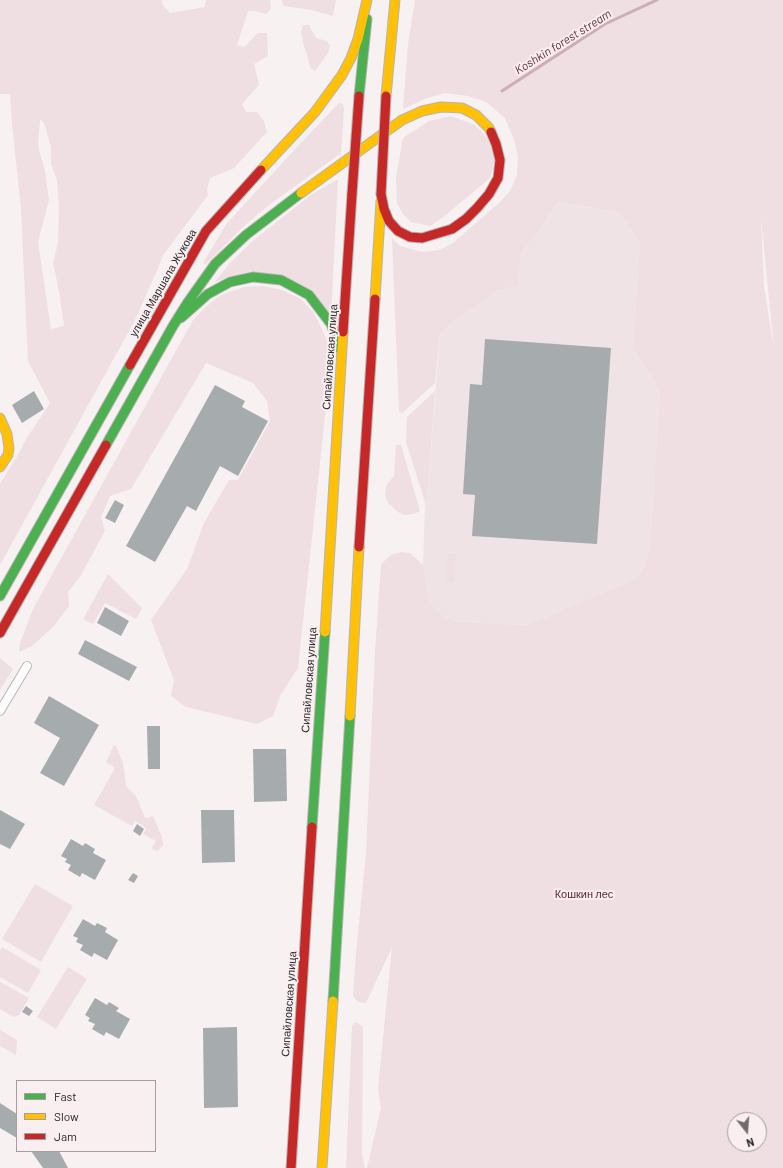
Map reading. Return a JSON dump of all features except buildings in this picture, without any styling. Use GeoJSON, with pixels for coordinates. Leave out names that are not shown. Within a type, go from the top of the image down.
{"type":"FeatureCollection","features":[{"type":"Feature","properties":{"kind":"main road","name":"Сипайловская улица"},"geometry":{"type":"LineString","coordinates":[[291,1168],[352,194],[368,0]]}},
{"type":"Feature","properties":{"kind":"main road","name":"улица Маршала Жукова"},"geometry":{"type":"LineString","coordinates":[[0,596],[206,231],[315,112],[342,75],[351,58],[358,39],[368,0]]}},
{"type":"Feature","properties":{"kind":"main road"},"geometry":{"type":"LineString","coordinates":[[322,1168],[345,804],[386,96],[395,0]]}},
{"type":"Feature","properties":{"kind":"main road"},"geometry":{"type":"LineString","coordinates":[[0,633],[173,326],[215,264],[246,235],[295,197],[402,120],[422,111],[441,106],[462,108],[476,115],[490,128],[500,160],[498,178],[489,194],[477,208],[466,219],[452,229],[422,238],[410,237],[398,231],[390,221],[384,209],[381,194]]}},
{"type":"Feature","properties":{"kind":"main road"},"geometry":{"type":"LineString","coordinates":[[173,326],[208,294],[230,282],[253,277],[281,280],[309,294],[331,324],[342,355]]}},
{"type":"Feature","properties":{"kind":"main road"},"geometry":{"type":"LineString","coordinates":[[0,418],[7,434],[9,448],[8,455],[0,467]]}},
{"type":"Feature","properties":{"kind":"street"},"geometry":{"type":"LineString","coordinates":[[0,712],[26,666]]}},
{"type":"Feature","properties":{"kind":"shaded area"},"geometry":{"type":"Polygon","coordinates":[[[558,202],[618,212],[640,241],[633,349],[660,391],[650,545],[647,559],[642,571],[633,580],[525,625],[459,622],[447,618],[433,605],[428,596],[426,575],[423,565],[425,502],[427,500],[440,332],[498,290],[518,286],[519,265],[522,253],[558,202]]]}},
{"type":"Feature","properties":{"kind":"green space"},"geometry":{"type":"Polygon","coordinates":[[[0,0],[162,0],[163,5],[170,13],[205,7],[206,0],[270,0],[271,9],[266,14],[248,11],[237,45],[244,47],[258,33],[267,33],[268,56],[254,64],[259,85],[242,104],[246,112],[257,112],[264,121],[267,132],[234,168],[210,178],[207,189],[208,195],[163,255],[135,320],[0,565],[0,484],[23,444],[50,403],[28,361],[21,208],[10,94],[0,94],[0,0]],[[40,119],[38,146],[45,171],[49,200],[38,242],[51,329],[64,326],[53,263],[58,243],[59,205],[57,180],[51,164],[51,147],[44,123],[40,119]]]}},
{"type":"Feature","properties":{"kind":"green space"},"geometry":{"type":"Polygon","coordinates":[[[281,0],[336,0],[333,16],[311,10],[284,6],[281,0]]]}},
{"type":"Feature","properties":{"kind":"green space","name":"Кошкин лес"},"geometry":{"type":"Polygon","coordinates":[[[415,0],[783,0],[783,1168],[367,1168],[381,1108],[378,1089],[392,947],[366,1003],[358,1002],[353,996],[366,853],[375,652],[381,564],[391,555],[401,552],[410,553],[423,565],[426,575],[428,596],[433,605],[447,618],[459,622],[525,625],[633,580],[642,571],[647,559],[650,545],[660,391],[633,349],[640,241],[618,212],[558,202],[522,253],[519,265],[518,286],[498,290],[440,332],[435,383],[402,413],[399,412],[392,238],[400,246],[422,252],[439,250],[453,243],[499,203],[510,191],[517,175],[518,156],[514,140],[505,118],[486,102],[468,96],[445,93],[427,98],[403,109],[408,44],[415,0]],[[761,218],[764,287],[774,349],[761,218]]]}},
{"type":"Feature","properties":{"kind":"green space"},"geometry":{"type":"Polygon","coordinates":[[[303,25],[309,25],[316,38],[326,41],[330,45],[328,53],[315,71],[311,69],[303,43],[301,32],[303,25]]]}},
{"type":"Feature","properties":{"kind":"green space"},"geometry":{"type":"Polygon","coordinates":[[[339,103],[343,104],[344,109],[341,153],[269,205],[244,226],[205,265],[203,263],[227,223],[339,103]]]}},
{"type":"Feature","properties":{"kind":"green space"},"geometry":{"type":"Polygon","coordinates":[[[451,116],[475,125],[488,139],[495,160],[490,178],[442,218],[430,226],[411,222],[403,214],[397,203],[396,177],[403,138],[429,121],[451,116]]]}},
{"type":"Feature","properties":{"kind":"green space"},"geometry":{"type":"Polygon","coordinates":[[[338,179],[331,317],[306,288],[229,276],[214,283],[230,263],[255,239],[311,195],[338,179]]]}},
{"type":"Feature","properties":{"kind":"green space"},"geometry":{"type":"Polygon","coordinates":[[[263,286],[282,290],[301,299],[314,313],[329,347],[331,360],[298,668],[281,694],[273,716],[257,724],[186,707],[171,696],[174,680],[151,620],[187,569],[204,523],[229,480],[238,480],[270,421],[267,401],[253,383],[206,363],[131,489],[110,496],[101,517],[105,531],[81,575],[68,592],[69,606],[53,627],[32,646],[19,652],[20,643],[33,609],[193,320],[221,295],[244,287],[263,286]]]}},
{"type":"Feature","properties":{"kind":"green space"},"geometry":{"type":"Polygon","coordinates":[[[435,391],[427,500],[425,502],[406,442],[407,417],[435,391]]]}},
{"type":"Feature","properties":{"kind":"green space"},"geometry":{"type":"Polygon","coordinates":[[[396,445],[401,445],[420,511],[414,514],[404,515],[398,512],[388,503],[385,495],[387,484],[394,476],[396,445]]]}},
{"type":"Feature","properties":{"kind":"green space"},"geometry":{"type":"Polygon","coordinates":[[[448,553],[456,553],[454,583],[446,583],[448,553]]]}},
{"type":"Feature","properties":{"kind":"green space"},"geometry":{"type":"Polygon","coordinates":[[[108,574],[142,608],[136,619],[105,603],[93,624],[83,619],[108,574]]]}},
{"type":"Feature","properties":{"kind":"green space"},"geometry":{"type":"Polygon","coordinates":[[[0,658],[13,669],[0,690],[0,658]]]}},
{"type":"Feature","properties":{"kind":"green space"},"geometry":{"type":"Polygon","coordinates":[[[114,745],[116,746],[123,763],[126,786],[136,796],[145,818],[153,816],[162,837],[163,845],[158,851],[151,849],[156,841],[143,834],[146,828],[135,821],[132,826],[94,805],[114,770],[114,767],[106,762],[114,745]]]}},
{"type":"Feature","properties":{"kind":"green space"},"geometry":{"type":"Polygon","coordinates":[[[35,884],[73,906],[41,962],[2,939],[35,884]]]}},
{"type":"Feature","properties":{"kind":"green space"},"geometry":{"type":"Polygon","coordinates":[[[2,947],[41,970],[28,993],[0,977],[0,951],[2,947]]]}},
{"type":"Feature","properties":{"kind":"green space"},"geometry":{"type":"Polygon","coordinates":[[[68,967],[87,979],[56,1029],[37,1017],[68,967]]]}},
{"type":"Feature","properties":{"kind":"green space"},"geometry":{"type":"Polygon","coordinates":[[[0,982],[29,998],[19,1015],[14,1017],[0,1009],[0,982]]]}},
{"type":"Feature","properties":{"kind":"green space"},"geometry":{"type":"Polygon","coordinates":[[[356,1022],[363,1027],[362,1155],[365,1168],[346,1168],[352,1026],[356,1022]]]}},
{"type":"Feature","properties":{"kind":"green space"},"geometry":{"type":"Polygon","coordinates":[[[0,1030],[17,1040],[16,1055],[0,1046],[0,1030]]]}},
{"type":"Feature","properties":{"kind":"waterway","name":"Koshkin forest stream"},"geometry":{"type":"LineString","coordinates":[[502,91],[605,24],[657,0]]}},
{"type":"Feature","properties":{"kind":"traffic: fast"},"geometry":{"type":"LineString","coordinates":[[359,96],[367,19]]}},
{"type":"Feature","properties":{"kind":"traffic: fast"},"geometry":{"type":"LineString","coordinates":[[106,445],[173,326],[215,264],[246,235],[301,193]]}},
{"type":"Feature","properties":{"kind":"traffic: fast"},"geometry":{"type":"LineString","coordinates":[[181,318],[208,294],[230,282],[253,277],[281,280],[309,295],[331,324],[340,349]]}},
{"type":"Feature","properties":{"kind":"traffic: fast"},"geometry":{"type":"LineString","coordinates":[[0,596],[130,365]]}},
{"type":"Feature","properties":{"kind":"traffic: fast"},"geometry":{"type":"LineString","coordinates":[[312,827],[325,632]]}},
{"type":"Feature","properties":{"kind":"traffic: fast"},"geometry":{"type":"LineString","coordinates":[[333,1001],[350,716]]}},
{"type":"Feature","properties":{"kind":"traffic: slow"},"geometry":{"type":"LineString","coordinates":[[261,170],[315,112],[342,75],[351,58],[358,39],[367,0]]}},
{"type":"Feature","properties":{"kind":"traffic: slow"},"geometry":{"type":"LineString","coordinates":[[386,96],[395,0]]}},
{"type":"Feature","properties":{"kind":"traffic: slow"},"geometry":{"type":"LineString","coordinates":[[301,193],[402,120],[422,111],[441,107],[462,108],[476,115],[491,132]]}},
{"type":"Feature","properties":{"kind":"traffic: slow"},"geometry":{"type":"LineString","coordinates":[[375,299],[381,201]]}},
{"type":"Feature","properties":{"kind":"traffic: slow"},"geometry":{"type":"LineString","coordinates":[[325,632],[343,332]]}},
{"type":"Feature","properties":{"kind":"traffic: slow"},"geometry":{"type":"LineString","coordinates":[[0,418],[7,434],[9,448],[8,455],[0,467]]}},
{"type":"Feature","properties":{"kind":"traffic: slow"},"geometry":{"type":"LineString","coordinates":[[350,716],[359,547]]}},
{"type":"Feature","properties":{"kind":"traffic: slow"},"geometry":{"type":"LineString","coordinates":[[322,1168],[333,1001]]}},
{"type":"Feature","properties":{"kind":"traffic: jam"},"geometry":{"type":"LineString","coordinates":[[352,194],[359,96]]}},
{"type":"Feature","properties":{"kind":"traffic: jam"},"geometry":{"type":"LineString","coordinates":[[381,194],[386,96]]}},
{"type":"Feature","properties":{"kind":"traffic: jam"},"geometry":{"type":"LineString","coordinates":[[381,194],[384,209],[389,221],[398,231],[410,237],[422,238],[452,229],[466,219],[477,208],[489,194],[498,178],[500,160],[491,132]]}},
{"type":"Feature","properties":{"kind":"traffic: jam"},"geometry":{"type":"LineString","coordinates":[[130,365],[206,231],[261,170]]}},
{"type":"Feature","properties":{"kind":"traffic: jam"},"geometry":{"type":"LineString","coordinates":[[343,332],[352,194]]}},
{"type":"Feature","properties":{"kind":"traffic: jam"},"geometry":{"type":"LineString","coordinates":[[359,547],[375,299]]}},
{"type":"Feature","properties":{"kind":"traffic: jam"},"geometry":{"type":"LineString","coordinates":[[0,633],[106,445]]}},
{"type":"Feature","properties":{"kind":"traffic: jam"},"geometry":{"type":"LineString","coordinates":[[291,1168],[312,827]]}}]}
